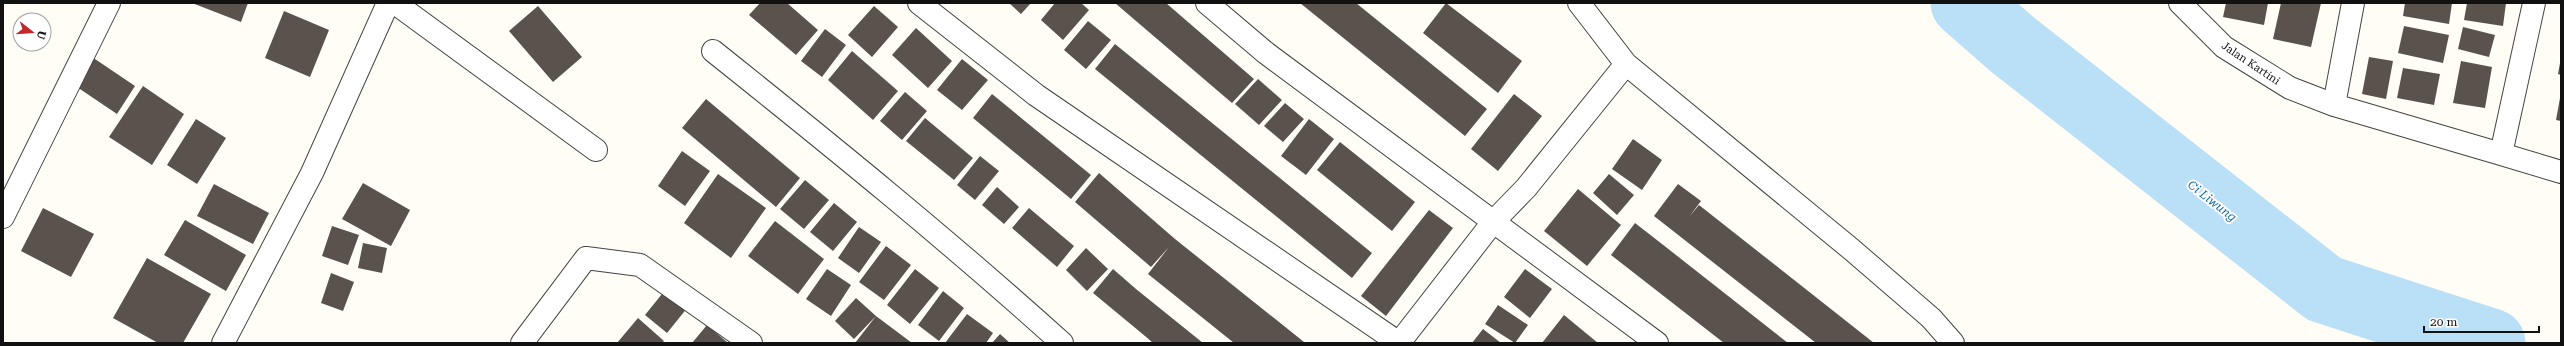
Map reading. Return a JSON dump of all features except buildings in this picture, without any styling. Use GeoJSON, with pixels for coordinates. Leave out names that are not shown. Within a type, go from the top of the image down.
{"type":"FeatureCollection","features":[{"type":"Feature","properties":{"kind":"street"},"geometry":{"type":"LineString","coordinates":[[3,217],[109,3]]}},
{"type":"Feature","properties":{"kind":"street"},"geometry":{"type":"LineString","coordinates":[[222,343],[312,173],[388,3]]}},
{"type":"Feature","properties":{"kind":"street"},"geometry":{"type":"LineString","coordinates":[[395,3],[596,150]]}},
{"type":"Feature","properties":{"kind":"street"},"geometry":{"type":"LineString","coordinates":[[919,3],[1036,95],[1399,343],[1493,222],[1531,182],[1626,64]]}},
{"type":"Feature","properties":{"kind":"street"},"geometry":{"type":"LineString","coordinates":[[1207,3],[1266,53],[1657,343]]}},
{"type":"Feature","properties":{"kind":"street"},"geometry":{"type":"LineString","coordinates":[[1579,3],[1626,64],[1851,249],[1930,318],[1953,343]]}},
{"type":"Feature","properties":{"kind":"street","name":"Jalan Kartini"},"geometry":{"type":"LineString","coordinates":[[2180,3],[2224,47],[2290,88],[2334,105],[2561,172]]}},
{"type":"Feature","properties":{"kind":"street"},"geometry":{"type":"LineString","coordinates":[[2334,105],[2353,3]]}},
{"type":"Feature","properties":{"kind":"street"},"geometry":{"type":"LineString","coordinates":[[2501,154],[2534,3]]}},
{"type":"Feature","properties":{"kind":"street"},"geometry":{"type":"LineString","coordinates":[[713,51],[857,166],[990,278],[1062,343]]}},
{"type":"Feature","properties":{"kind":"street"},"geometry":{"type":"LineString","coordinates":[[522,343],[586,258],[640,265],[750,343]]}},
{"type":"Feature","properties":{"kind":"waterway","name":"Ci Liwung"},"geometry":{"type":"LineString","coordinates":[[1965,3],[2013,45],[2324,289],[2491,343]]}}]}
